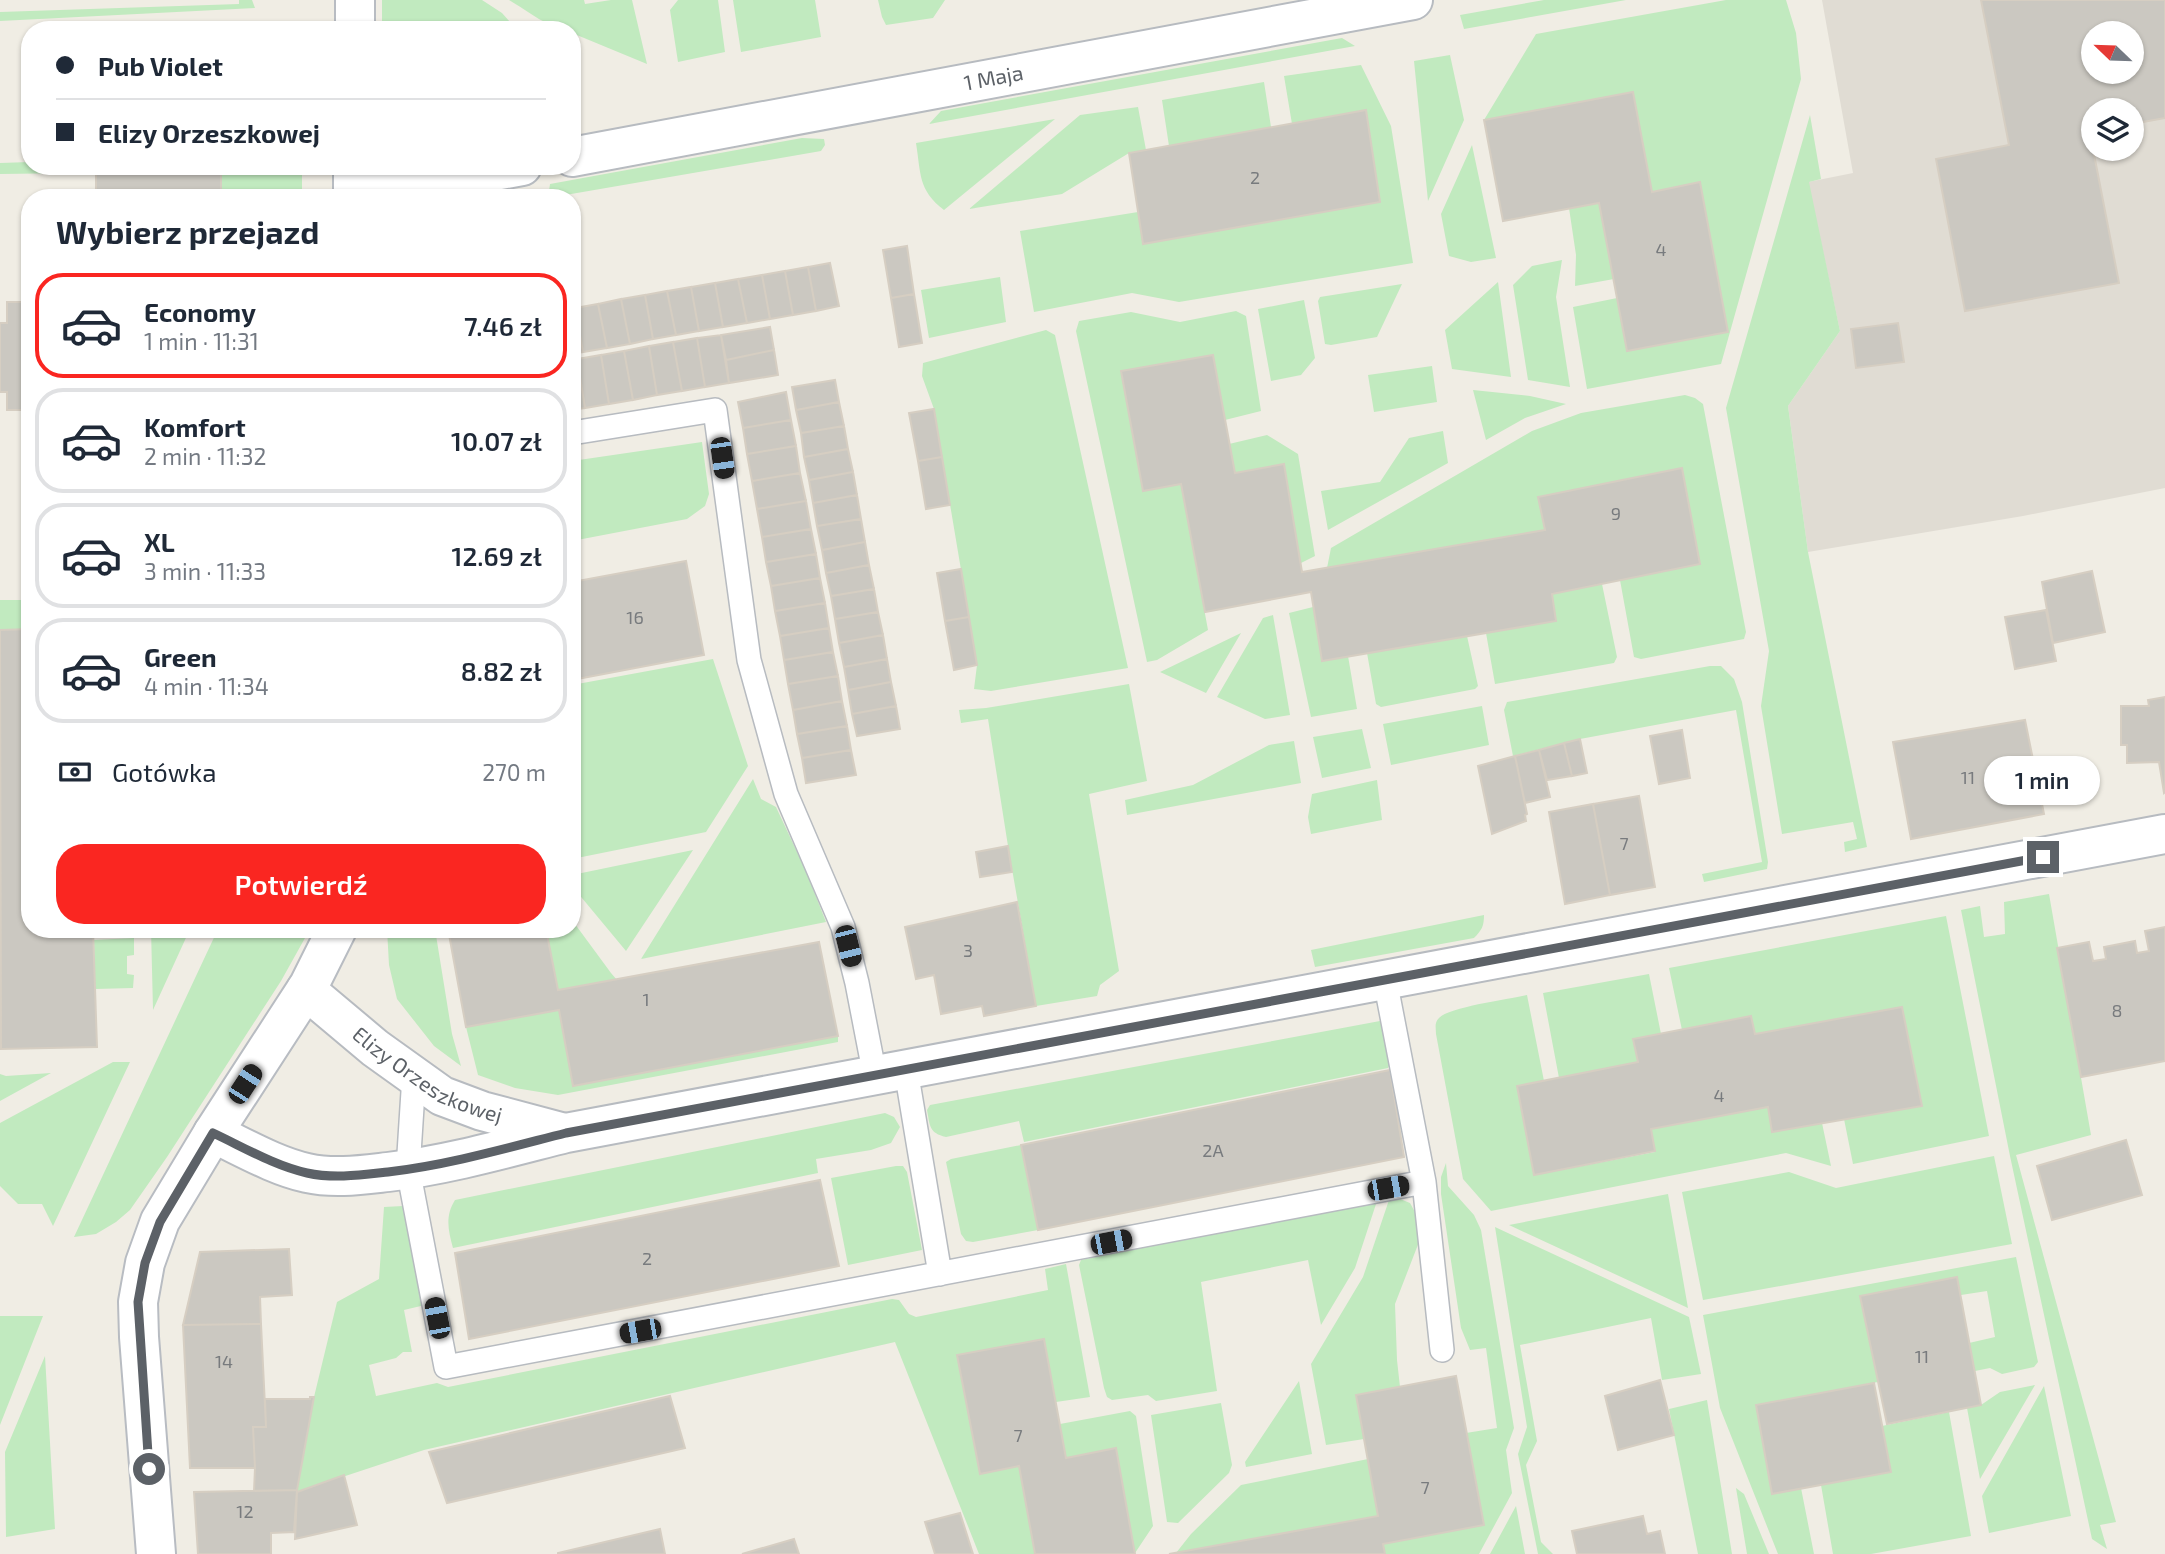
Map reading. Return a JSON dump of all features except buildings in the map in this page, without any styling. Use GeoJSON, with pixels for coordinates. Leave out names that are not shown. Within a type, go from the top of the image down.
{"type":"FeatureCollection","features":[{"type":"Feature","properties":{"kind":"street"},"geometry":{"type":"LineString","coordinates":[[355,0],[355,21]]}},
{"type":"Feature","properties":{"kind":"street","name":"1 Maja"},"geometry":{"type":"LineString","coordinates":[[581,155],[1413,0]]}},
{"type":"Feature","properties":{"kind":"street"},"geometry":{"type":"LineString","coordinates":[[397,189],[473,175]]}},
{"type":"Feature","properties":{"kind":"street","name":"Elizy Orzeszkowej"},"geometry":{"type":"LineString","coordinates":[[213,1133],[264,1157],[307,1173],[346,1177],[408,1170],[566,1133],[2165,834]]}},
{"type":"Feature","properties":{"kind":"street"},"geometry":{"type":"LineString","coordinates":[[156,1554],[139,1337],[138,1302],[145,1263],[160,1222],[213,1133],[306,990],[332,938]]}},
{"type":"Feature","properties":{"kind":"street","name":"Elizy Orzeszkowej"},"geometry":{"type":"LineString","coordinates":[[306,990],[375,1048],[442,1096],[472,1108],[566,1133]]}},
{"type":"Feature","properties":{"kind":"lane"},"geometry":{"type":"LineString","coordinates":[[581,432],[715,410],[750,660],[786,794],[844,927],[857,982],[890,1073],[940,1274]]}},
{"type":"Feature","properties":{"kind":"lane"},"geometry":{"type":"LineString","coordinates":[[1385,979],[1424,1182],[1442,1350]]}},
{"type":"Feature","properties":{"kind":"lane"},"geometry":{"type":"LineString","coordinates":[[414,1076],[408,1170],[446,1367],[1424,1182]]}},
{"type":"Feature","properties":{"kind":"shaded area"},"geometry":{"type":"Polygon","coordinates":[[[1822,0],[2165,0],[2165,488],[2023,516],[1808,552],[1788,406],[1840,331],[1808,182],[1853,173],[1822,0]]]}},
{"type":"Feature","properties":{"kind":"green space"},"geometry":{"type":"Polygon","coordinates":[[[239,0],[252,0],[255,8],[0,21],[0,12],[239,4],[239,0]]]}},
{"type":"Feature","properties":{"kind":"green space"},"geometry":{"type":"Polygon","coordinates":[[[382,0],[482,0],[509,21],[382,21],[382,0]]]}},
{"type":"Feature","properties":{"kind":"green space"},"geometry":{"type":"Polygon","coordinates":[[[509,0],[584,0],[585,4],[632,0],[647,64],[581,37],[581,21],[543,21],[509,0]]]}},
{"type":"Feature","properties":{"kind":"green space"},"geometry":{"type":"Polygon","coordinates":[[[678,0],[718,0],[725,52],[678,62],[670,10],[678,0]]]}},
{"type":"Feature","properties":{"kind":"green space"},"geometry":{"type":"Polygon","coordinates":[[[733,0],[815,0],[821,37],[741,52],[733,0]]]}},
{"type":"Feature","properties":{"kind":"green space"},"geometry":{"type":"Polygon","coordinates":[[[878,0],[945,0],[933,18],[886,25],[878,0]]]}},
{"type":"Feature","properties":{"kind":"green space"},"geometry":{"type":"Polygon","coordinates":[[[1544,0],[1626,0],[1464,29],[1460,15],[1544,0]]]}},
{"type":"Feature","properties":{"kind":"green space"},"geometry":{"type":"Polygon","coordinates":[[[1726,0],[1786,0],[1796,33],[1801,79],[1721,364],[1587,389],[1573,307],[1617,298],[1627,351],[1728,331],[1700,183],[1652,192],[1633,92],[1484,120],[1536,34],[1726,0]]]}},
{"type":"Feature","properties":{"kind":"green space"},"geometry":{"type":"Polygon","coordinates":[[[1342,38],[1355,46],[929,124],[941,111],[1342,38]]]}},
{"type":"Feature","properties":{"kind":"green space"},"geometry":{"type":"Polygon","coordinates":[[[1450,55],[1464,120],[1428,201],[1414,61],[1450,55]]]}},
{"type":"Feature","properties":{"kind":"green space"},"geometry":{"type":"Polygon","coordinates":[[[1361,65],[1391,126],[1413,263],[1179,302],[1132,293],[1034,312],[1020,231],[1138,212],[1144,244],[1380,202],[1366,110],[1292,124],[1284,76],[1361,65]]]}},
{"type":"Feature","properties":{"kind":"green space"},"geometry":{"type":"Polygon","coordinates":[[[1264,82],[1271,127],[1169,146],[1162,100],[1264,82]]]}},
{"type":"Feature","properties":{"kind":"green space"},"geometry":{"type":"Polygon","coordinates":[[[1138,107],[1146,150],[1129,153],[1062,194],[969,209],[1080,115],[1138,107]]]}},
{"type":"Feature","properties":{"kind":"green space"},"geometry":{"type":"Polygon","coordinates":[[[1810,115],[1821,179],[1809,182],[1840,331],[1788,406],[1808,552],[1867,847],[1845,852],[1844,842],[1857,839],[1853,822],[1782,834],[1761,706],[1769,651],[1726,408],[1810,115]]]}},
{"type":"Feature","properties":{"kind":"green space"},"geometry":{"type":"Polygon","coordinates":[[[1055,119],[944,210],[925,188],[916,143],[1055,119]]]}},
{"type":"Feature","properties":{"kind":"green space"},"geometry":{"type":"Polygon","coordinates":[[[802,138],[824,139],[825,145],[821,151],[581,192],[581,189],[549,189],[550,184],[802,138]]]}},
{"type":"Feature","properties":{"kind":"green space"},"geometry":{"type":"Polygon","coordinates":[[[1472,145],[1496,258],[1471,262],[1449,256],[1441,214],[1472,145]]]}},
{"type":"Feature","properties":{"kind":"green space"},"geometry":{"type":"Polygon","coordinates":[[[21,162],[21,174],[0,174],[0,163],[21,162]]]}},
{"type":"Feature","properties":{"kind":"green space"},"geometry":{"type":"Polygon","coordinates":[[[221,175],[302,175],[302,189],[221,189],[221,175]]]}},
{"type":"Feature","properties":{"kind":"green space"},"geometry":{"type":"Polygon","coordinates":[[[1599,203],[1614,279],[1575,286],[1576,255],[1569,208],[1599,203]]]}},
{"type":"Feature","properties":{"kind":"green space"},"geometry":{"type":"Polygon","coordinates":[[[1562,260],[1556,297],[1570,387],[1528,380],[1513,285],[1532,266],[1562,260]]]}},
{"type":"Feature","properties":{"kind":"green space"},"geometry":{"type":"Polygon","coordinates":[[[1000,277],[1006,322],[929,338],[921,290],[1000,277]]]}},
{"type":"Feature","properties":{"kind":"green space"},"geometry":{"type":"Polygon","coordinates":[[[1498,282],[1511,377],[1452,369],[1445,330],[1498,282]]]}},
{"type":"Feature","properties":{"kind":"green space"},"geometry":{"type":"Polygon","coordinates":[[[1402,284],[1377,337],[1325,344],[1318,301],[1320,297],[1402,284]]]}},
{"type":"Feature","properties":{"kind":"green space"},"geometry":{"type":"Polygon","coordinates":[[[1304,300],[1315,358],[1301,375],[1271,381],[1258,309],[1304,300]]]}},
{"type":"Feature","properties":{"kind":"green space"},"geometry":{"type":"Polygon","coordinates":[[[1236,311],[1246,316],[1261,411],[1225,420],[1213,355],[1121,372],[1143,490],[1181,484],[1208,630],[1157,660],[1147,662],[1076,331],[1079,321],[1131,312],[1180,322],[1236,311]]]}},
{"type":"Feature","properties":{"kind":"green space"},"geometry":{"type":"Polygon","coordinates":[[[1046,330],[1055,335],[1128,668],[991,691],[974,689],[977,665],[934,409],[922,376],[923,363],[1046,330]]]}},
{"type":"Feature","properties":{"kind":"green space"},"geometry":{"type":"Polygon","coordinates":[[[1432,366],[1437,402],[1374,412],[1368,375],[1432,366]]]}},
{"type":"Feature","properties":{"kind":"green space"},"geometry":{"type":"Polygon","coordinates":[[[1473,390],[1530,396],[1566,404],[1525,418],[1486,440],[1473,390]]]}},
{"type":"Feature","properties":{"kind":"green space"},"geometry":{"type":"Polygon","coordinates":[[[1685,395],[1703,404],[1746,632],[1744,639],[1641,659],[1634,657],[1620,580],[1700,564],[1682,468],[1539,497],[1545,530],[1327,568],[1331,548],[1532,431],[1581,413],[1685,395]]]}},
{"type":"Feature","properties":{"kind":"green space"},"geometry":{"type":"Polygon","coordinates":[[[1443,431],[1448,463],[1328,530],[1321,491],[1380,482],[1409,438],[1443,431]]]}},
{"type":"Feature","properties":{"kind":"green space"},"geometry":{"type":"Polygon","coordinates":[[[1267,435],[1298,454],[1315,556],[1301,563],[1235,473],[1229,444],[1267,435]]]}},
{"type":"Feature","properties":{"kind":"green space"},"geometry":{"type":"Polygon","coordinates":[[[702,442],[709,494],[705,506],[687,519],[581,539],[581,460],[702,442]]]}},
{"type":"Feature","properties":{"kind":"green space"},"geometry":{"type":"Polygon","coordinates":[[[1602,584],[1617,657],[1614,663],[1495,684],[1486,633],[1556,621],[1552,594],[1602,584]]]}},
{"type":"Feature","properties":{"kind":"green space"},"geometry":{"type":"Polygon","coordinates":[[[0,600],[21,600],[21,629],[0,630],[0,600]]]}},
{"type":"Feature","properties":{"kind":"green space"},"geometry":{"type":"Polygon","coordinates":[[[1313,607],[1322,660],[1348,656],[1357,709],[1311,717],[1289,613],[1313,607]]]}},
{"type":"Feature","properties":{"kind":"green space"},"geometry":{"type":"Polygon","coordinates":[[[1273,615],[1290,715],[1265,719],[1217,697],[1263,618],[1273,615]]]}},
{"type":"Feature","properties":{"kind":"green space"},"geometry":{"type":"Polygon","coordinates":[[[1241,633],[1206,693],[1160,672],[1241,633]]]}},
{"type":"Feature","properties":{"kind":"green space"},"geometry":{"type":"Polygon","coordinates":[[[1467,636],[1478,686],[1475,689],[1381,707],[1376,704],[1367,653],[1467,636]]]}},
{"type":"Feature","properties":{"kind":"green space"},"geometry":{"type":"Polygon","coordinates":[[[713,659],[748,766],[706,832],[581,857],[581,683],[713,659]]]}},
{"type":"Feature","properties":{"kind":"green space"},"geometry":{"type":"Polygon","coordinates":[[[1721,666],[1734,679],[1742,702],[1767,869],[1704,882],[1702,874],[1762,862],[1736,710],[1580,739],[1513,756],[1504,710],[1507,702],[1721,666]]]}},
{"type":"Feature","properties":{"kind":"green space"},"geometry":{"type":"Polygon","coordinates":[[[1129,684],[1147,781],[1089,794],[1119,971],[1100,985],[1097,996],[1036,1006],[988,719],[961,723],[959,710],[986,708],[1129,684]]]}},
{"type":"Feature","properties":{"kind":"green space"},"geometry":{"type":"Polygon","coordinates":[[[1482,706],[1489,745],[1391,765],[1383,724],[1482,706]]]}},
{"type":"Feature","properties":{"kind":"green space"},"geometry":{"type":"Polygon","coordinates":[[[1362,729],[1371,768],[1322,778],[1313,737],[1362,729]]]}},
{"type":"Feature","properties":{"kind":"green space"},"geometry":{"type":"Polygon","coordinates":[[[1294,741],[1301,783],[1127,815],[1125,800],[1193,785],[1269,745],[1294,741]]]}},
{"type":"Feature","properties":{"kind":"green space"},"geometry":{"type":"Polygon","coordinates":[[[753,779],[761,799],[776,807],[826,922],[641,959],[753,779]]]}},
{"type":"Feature","properties":{"kind":"green space"},"geometry":{"type":"Polygon","coordinates":[[[1377,780],[1382,820],[1311,834],[1308,817],[1312,794],[1377,780]]]}},
{"type":"Feature","properties":{"kind":"green space"},"geometry":{"type":"Polygon","coordinates":[[[693,850],[626,951],[581,897],[581,873],[693,850]]]}},
{"type":"Feature","properties":{"kind":"green space"},"geometry":{"type":"Polygon","coordinates":[[[2049,894],[2091,1135],[2016,1155],[2116,1522],[2100,1525],[2107,1549],[2092,1539],[2010,1156],[1961,910],[1980,906],[1984,937],[2005,934],[2004,902],[2049,894]]]}},
{"type":"Feature","properties":{"kind":"green space"},"geometry":{"type":"Polygon","coordinates":[[[1484,915],[1482,928],[1474,938],[1315,967],[1311,950],[1484,915]]]}},
{"type":"Feature","properties":{"kind":"green space"},"geometry":{"type":"Polygon","coordinates":[[[1946,916],[1989,1136],[1853,1164],[1844,1119],[1921,1106],[1902,1007],[1755,1034],[1751,1016],[1682,1030],[1669,968],[1946,916]]]}},
{"type":"Feature","properties":{"kind":"green space"},"geometry":{"type":"Polygon","coordinates":[[[581,932],[617,980],[558,990],[548,938],[581,938],[581,932]]]}},
{"type":"Feature","properties":{"kind":"green space"},"geometry":{"type":"Polygon","coordinates":[[[134,938],[134,955],[127,956],[127,974],[134,975],[133,988],[95,989],[94,940],[134,938]]]}},
{"type":"Feature","properties":{"kind":"green space"},"geometry":{"type":"Polygon","coordinates":[[[151,938],[186,938],[153,1010],[151,938]]]}},
{"type":"Feature","properties":{"kind":"green space"},"geometry":{"type":"Polygon","coordinates":[[[214,938],[305,938],[281,981],[130,1210],[96,1234],[74,1237],[214,938]]]}},
{"type":"Feature","properties":{"kind":"green space"},"geometry":{"type":"Polygon","coordinates":[[[388,938],[436,938],[452,1034],[461,1066],[434,1046],[397,999],[389,965],[388,938]]]}},
{"type":"Feature","properties":{"kind":"green space"},"geometry":{"type":"Polygon","coordinates":[[[1649,974],[1661,1034],[1638,1062],[1559,1078],[1543,993],[1649,974]]]}},
{"type":"Feature","properties":{"kind":"green space"},"geometry":{"type":"Polygon","coordinates":[[[1527,995],[1544,1081],[1517,1087],[1535,1175],[1655,1152],[1651,1129],[1768,1107],[1772,1132],[1822,1123],[1831,1166],[1786,1153],[1491,1211],[1463,1179],[1436,1024],[1439,1018],[1455,1010],[1527,995]]]}},
{"type":"Feature","properties":{"kind":"green space"},"geometry":{"type":"Polygon","coordinates":[[[559,1010],[574,1086],[838,1036],[838,1042],[558,1095],[515,1088],[478,1075],[466,1027],[559,1010]]]}},
{"type":"Feature","properties":{"kind":"green space"},"geometry":{"type":"Polygon","coordinates":[[[1380,1021],[1391,1044],[1388,1068],[1024,1142],[1019,1121],[946,1137],[933,1131],[929,1120],[927,1110],[930,1105],[1380,1021]]]}},
{"type":"Feature","properties":{"kind":"green space"},"geometry":{"type":"Polygon","coordinates":[[[113,1062],[130,1062],[53,1226],[42,1204],[18,1204],[0,1186],[0,1123],[113,1062]]]}},
{"type":"Feature","properties":{"kind":"green space"},"geometry":{"type":"Polygon","coordinates":[[[51,1073],[0,1101],[0,1074],[6,1076],[51,1073]]]}},
{"type":"Feature","properties":{"kind":"green space"},"geometry":{"type":"Polygon","coordinates":[[[885,1113],[894,1117],[900,1127],[891,1143],[871,1150],[816,1159],[818,1173],[453,1248],[448,1223],[455,1200],[885,1113]]]}},
{"type":"Feature","properties":{"kind":"green space"},"geometry":{"type":"Polygon","coordinates":[[[1021,1145],[1038,1230],[966,1241],[961,1234],[946,1162],[1021,1145]]]}},
{"type":"Feature","properties":{"kind":"green space"},"geometry":{"type":"Polygon","coordinates":[[[1994,1156],[2012,1244],[1703,1300],[1682,1192],[1789,1172],[1836,1188],[1994,1156]]]}},
{"type":"Feature","properties":{"kind":"green space"},"geometry":{"type":"Polygon","coordinates":[[[1446,1163],[1448,1186],[1474,1215],[1481,1230],[1514,1428],[1506,1450],[1512,1493],[1479,1554],[1385,1554],[1383,1544],[1484,1525],[1466,1433],[1497,1428],[1486,1348],[1470,1350],[1461,1328],[1441,1194],[1441,1177],[1446,1163]]]}},
{"type":"Feature","properties":{"kind":"green space"},"geometry":{"type":"Polygon","coordinates":[[[903,1166],[907,1172],[922,1250],[848,1265],[831,1178],[903,1166]]]}},
{"type":"Feature","properties":{"kind":"green space"},"geometry":{"type":"Polygon","coordinates":[[[1668,1194],[1688,1308],[1509,1225],[1668,1194]]]}},
{"type":"Feature","properties":{"kind":"green space"},"geometry":{"type":"Polygon","coordinates":[[[1400,1199],[1410,1203],[1416,1214],[1419,1242],[1395,1304],[1400,1387],[1364,1439],[1326,1445],[1311,1364],[1363,1277],[1389,1200],[1400,1199]]]}},
{"type":"Feature","properties":{"kind":"green space"},"geometry":{"type":"Polygon","coordinates":[[[1377,1201],[1355,1268],[1321,1325],[1308,1260],[1201,1282],[1217,1391],[1156,1401],[1148,1395],[1112,1400],[1107,1397],[1079,1265],[1081,1260],[1377,1201]]]}},
{"type":"Feature","properties":{"kind":"green space"},"geometry":{"type":"Polygon","coordinates":[[[403,1206],[413,1229],[425,1305],[404,1310],[412,1352],[403,1352],[396,1358],[369,1365],[376,1396],[437,1383],[448,1387],[892,1299],[899,1300],[909,1314],[916,1317],[1048,1290],[1045,1269],[1066,1264],[1090,1397],[1056,1402],[1044,1339],[958,1356],[980,1473],[1019,1466],[1035,1554],[979,1554],[895,1342],[424,1450],[297,1492],[314,1397],[337,1302],[379,1279],[384,1207],[403,1206]]]}},
{"type":"Feature","properties":{"kind":"green space"},"geometry":{"type":"Polygon","coordinates":[[[1495,1227],[1689,1317],[1701,1374],[1662,1380],[1651,1318],[1520,1345],[1537,1441],[1526,1465],[1541,1542],[1553,1554],[1538,1554],[1518,1454],[1527,1427],[1495,1227]]]}},
{"type":"Feature","properties":{"kind":"green space"},"geometry":{"type":"Polygon","coordinates":[[[2016,1257],[2038,1362],[2034,1367],[2002,1374],[1990,1368],[1975,1371],[1969,1343],[1995,1337],[1987,1291],[1961,1295],[1957,1277],[1861,1296],[1878,1382],[1756,1405],[1772,1494],[1801,1488],[1814,1554],[1778,1554],[1720,1408],[1703,1315],[2016,1257]]]}},
{"type":"Feature","properties":{"kind":"green space"},"geometry":{"type":"Polygon","coordinates":[[[0,1316],[43,1316],[0,1425],[0,1316]]]}},
{"type":"Feature","properties":{"kind":"green space"},"geometry":{"type":"Polygon","coordinates":[[[45,1356],[55,1529],[6,1537],[5,1452],[45,1356]]]}},
{"type":"Feature","properties":{"kind":"green space"},"geometry":{"type":"Polygon","coordinates":[[[1299,1381],[1312,1454],[1246,1467],[1245,1462],[1299,1381]]]}},
{"type":"Feature","properties":{"kind":"green space"},"geometry":{"type":"Polygon","coordinates":[[[2035,1385],[1980,1479],[1967,1408],[1981,1405],[2000,1392],[2035,1385]]]}},
{"type":"Feature","properties":{"kind":"green space"},"geometry":{"type":"Polygon","coordinates":[[[2044,1386],[2071,1516],[1989,1533],[1982,1496],[2044,1386]]]}},
{"type":"Feature","properties":{"kind":"green space"},"geometry":{"type":"Polygon","coordinates":[[[1707,1400],[1732,1554],[1698,1554],[1669,1409],[1707,1400]]]}},
{"type":"Feature","properties":{"kind":"green space"},"geometry":{"type":"Polygon","coordinates":[[[1221,1403],[1232,1465],[1229,1473],[1178,1523],[1167,1522],[1151,1415],[1221,1403]]]}},
{"type":"Feature","properties":{"kind":"green space"},"geometry":{"type":"Polygon","coordinates":[[[1130,1411],[1136,1416],[1153,1526],[1135,1553],[1116,1448],[1066,1458],[1060,1424],[1130,1411]]]}},
{"type":"Feature","properties":{"kind":"green space"},"geometry":{"type":"Polygon","coordinates":[[[1949,1412],[1971,1536],[1871,1554],[1833,1554],[1821,1485],[1891,1472],[1882,1426],[1949,1412]]]}},
{"type":"Feature","properties":{"kind":"green space"},"geometry":{"type":"Polygon","coordinates":[[[1368,1459],[1378,1516],[1176,1553],[1191,1534],[1241,1485],[1368,1459]]]}},
{"type":"Feature","properties":{"kind":"green space"},"geometry":{"type":"Polygon","coordinates":[[[1736,1488],[1744,1494],[1769,1554],[1747,1554],[1736,1488]]]}},
{"type":"Feature","properties":{"kind":"green space"},"geometry":{"type":"Polygon","coordinates":[[[1516,1506],[1525,1554],[1490,1554],[1516,1506]]]}},
{"type":"Feature","properties":{"kind":"route"},"geometry":{"type":"LineString","coordinates":[[149,1469],[138,1302],[145,1263],[160,1222],[213,1133],[264,1157],[307,1173],[346,1177],[408,1170],[566,1133],[2043,857]]}}]}
